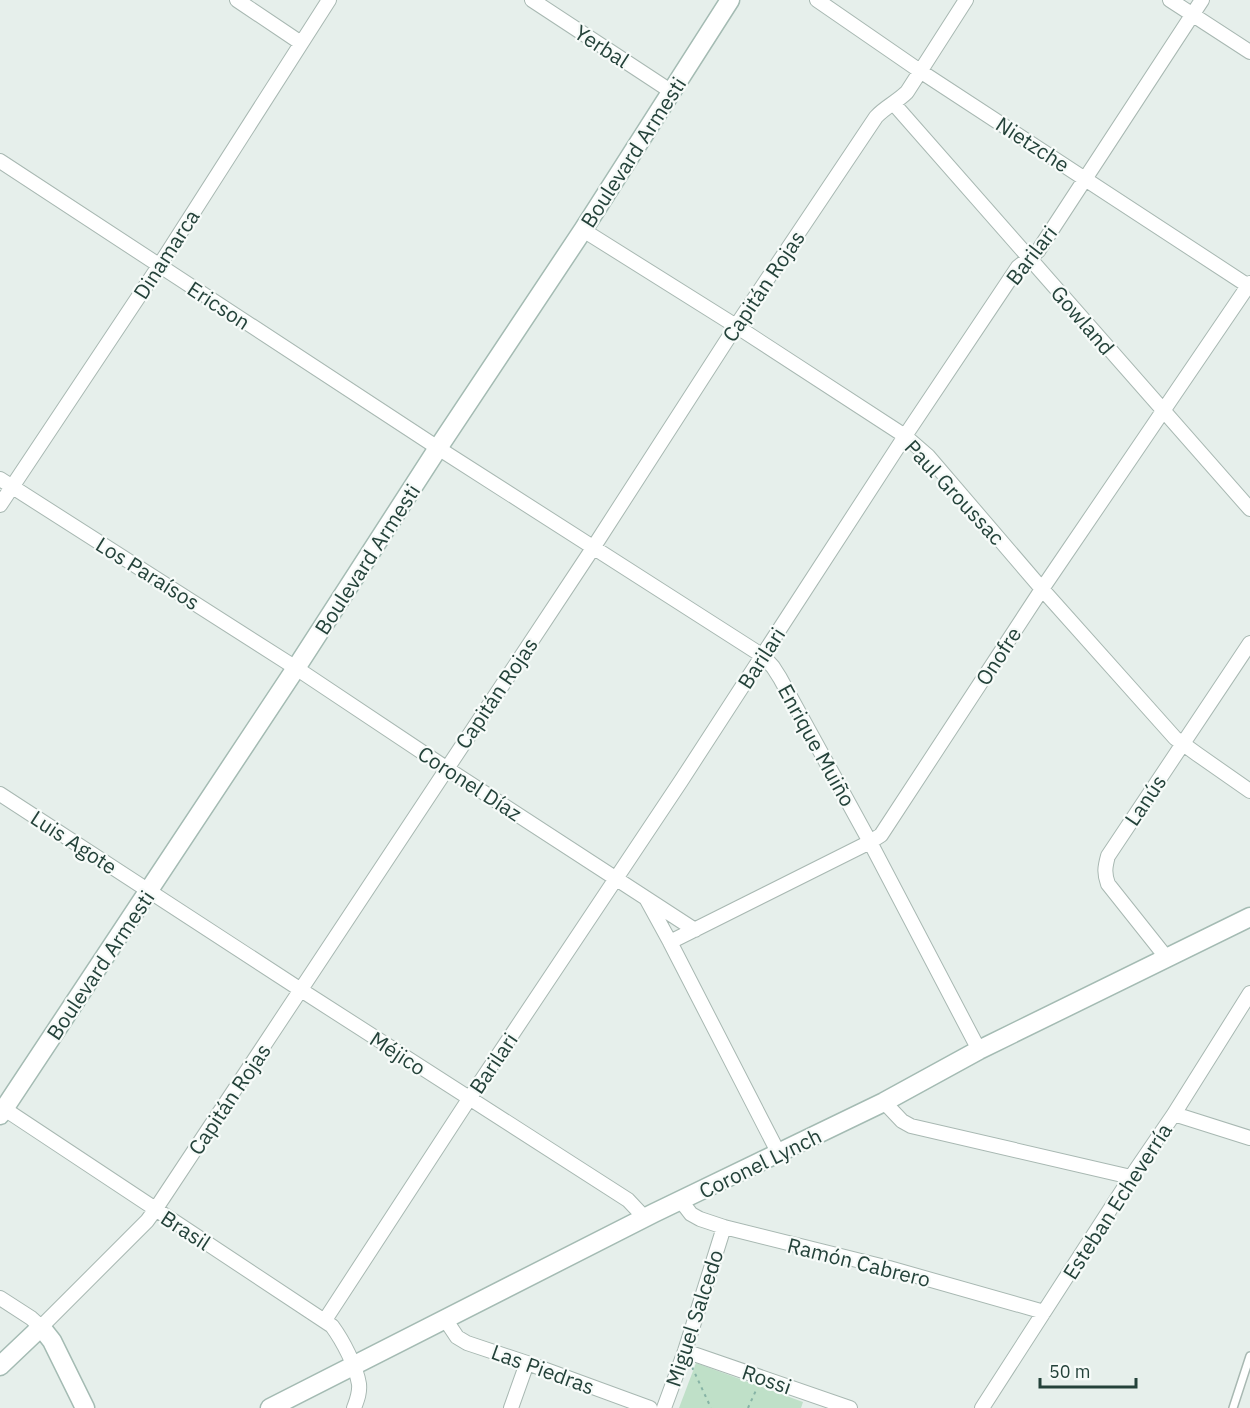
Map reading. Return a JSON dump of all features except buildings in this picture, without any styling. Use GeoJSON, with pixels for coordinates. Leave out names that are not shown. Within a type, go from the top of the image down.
{"type":"FeatureCollection","features":[{"type":"Feature","properties":{"kind":"main road","name":"Boulevard Armesti"},"geometry":{"type":"LineString","coordinates":[[1,1110],[296,668],[438,448],[583,230],[730,0]]}},
{"type":"Feature","properties":{"kind":"main road","name":"Coronel Lynch"},"geometry":{"type":"LineString","coordinates":[[270,1408],[645,1218],[884,1102],[979,1050],[1250,917]]}},
{"type":"Feature","properties":{"kind":"main road","name":"Capitán Rojas"},"geometry":{"type":"LineString","coordinates":[[0,1366],[41,1327]]}},
{"type":"Feature","properties":{"kind":"main road"},"geometry":{"type":"LineString","coordinates":[[41,1327],[52,1341],[85,1408]]}},
{"type":"Feature","properties":{"kind":"street"},"geometry":{"type":"LineString","coordinates":[[237,0],[301,43]]}},
{"type":"Feature","properties":{"kind":"street","name":"Dinamarca"},"geometry":{"type":"LineString","coordinates":[[0,505],[159,266],[329,0]]}},
{"type":"Feature","properties":{"kind":"street","name":"Yerbal"},"geometry":{"type":"LineString","coordinates":[[532,0],[672,92]]}},
{"type":"Feature","properties":{"kind":"street","name":"Nietzche"},"geometry":{"type":"LineString","coordinates":[[818,0],[920,71],[1249,285]]}},
{"type":"Feature","properties":{"kind":"street","name":"Capitán Rojas"},"geometry":{"type":"LineString","coordinates":[[41,1327],[147,1221],[155,1210],[876,117],[907,92],[966,0]]}},
{"type":"Feature","properties":{"kind":"street"},"geometry":{"type":"LineString","coordinates":[[1170,0],[1250,52]]}},
{"type":"Feature","properties":{"kind":"street","name":"Barilari"},"geometry":{"type":"LineString","coordinates":[[325,1320],[763,656],[904,436],[1018,267],[1038,251],[1202,0]]}},
{"type":"Feature","properties":{"kind":"street","name":"Gowland"},"geometry":{"type":"LineString","coordinates":[[894,104],[1250,509]]}},
{"type":"Feature","properties":{"kind":"street","name":"Ericson"},"geometry":{"type":"LineString","coordinates":[[0,162],[438,448]]}},
{"type":"Feature","properties":{"kind":"street","name":"Paul Groussac"},"geometry":{"type":"LineString","coordinates":[[583,230],[736,326],[904,436],[928,456],[1042,589],[1175,738],[1250,791]]}},
{"type":"Feature","properties":{"kind":"street","name":"Onofre"},"geometry":{"type":"LineString","coordinates":[[670,942],[881,835],[1042,589],[1249,285]]}},
{"type":"Feature","properties":{"kind":"street","name":"Enrique Muiño"},"geometry":{"type":"LineString","coordinates":[[438,448],[763,656],[773,667],[870,842],[979,1050]]}},
{"type":"Feature","properties":{"kind":"street","name":"Los Paraísos"},"geometry":{"type":"LineString","coordinates":[[0,479],[296,668]]}},
{"type":"Feature","properties":{"kind":"street","name":"Lanús"},"geometry":{"type":"LineString","coordinates":[[1166,957],[1108,884],[1104,874],[1105,866],[1108,856],[1250,643]]}},
{"type":"Feature","properties":{"kind":"street","name":"Coronel Díaz"},"geometry":{"type":"LineString","coordinates":[[296,668],[694,930]]}},
{"type":"Feature","properties":{"kind":"street","name":"Luis Agote"},"geometry":{"type":"LineString","coordinates":[[0,794],[148,891]]}},
{"type":"Feature","properties":{"kind":"street","name":"Méjico"},"geometry":{"type":"LineString","coordinates":[[148,891],[628,1200],[645,1218]]}},
{"type":"Feature","properties":{"kind":"street","name":"Coronel Díaz"},"geometry":{"type":"LineString","coordinates":[[645,898],[670,942],[778,1154]]}},
{"type":"Feature","properties":{"kind":"street","name":"Esteban Echeverría"},"geometry":{"type":"LineString","coordinates":[[982,1408],[1250,993]]}},
{"type":"Feature","properties":{"kind":"street"},"geometry":{"type":"LineString","coordinates":[[884,1102],[902,1121],[911,1126],[1131,1177]]}},
{"type":"Feature","properties":{"kind":"street","name":"Brasil"},"geometry":{"type":"LineString","coordinates":[[1,1110],[325,1320],[336,1332],[353,1365],[359,1384],[359,1393],[354,1408]]}},
{"type":"Feature","properties":{"kind":"street"},"geometry":{"type":"LineString","coordinates":[[1174,1114],[1250,1138]]}},
{"type":"Feature","properties":{"kind":"street","name":"Ramón Cabrero"},"geometry":{"type":"LineString","coordinates":[[681,1201],[690,1214],[724,1227],[889,1268],[1044,1312]]}},
{"type":"Feature","properties":{"kind":"street","name":"Miguel Salcedo"},"geometry":{"type":"LineString","coordinates":[[664,1408],[685,1351],[724,1227]]}},
{"type":"Feature","properties":{"kind":"street"},"geometry":{"type":"LineString","coordinates":[[0,1298],[41,1327]]}},
{"type":"Feature","properties":{"kind":"street","name":"Las Piedras"},"geometry":{"type":"LineString","coordinates":[[445,1319],[457,1337],[467,1343],[650,1408]]}},
{"type":"Feature","properties":{"kind":"street","name":"Rossi"},"geometry":{"type":"LineString","coordinates":[[685,1351],[761,1378],[824,1404],[850,1408]]}},
{"type":"Feature","properties":{"kind":"street"},"geometry":{"type":"LineString","coordinates":[[511,1408],[527,1363]]}},
{"type":"Feature","properties":{"kind":"lane"},"geometry":{"type":"LineString","coordinates":[[1233,1408],[1250,1356]]}},
{"type":"Feature","properties":{"kind":"path"},"geometry":{"type":"LineString","coordinates":[[685,1351],[711,1408]]}},
{"type":"Feature","properties":{"kind":"path"},"geometry":{"type":"LineString","coordinates":[[748,1408],[761,1378]]}},
{"type":"Feature","properties":{"kind":"green space"},"geometry":{"type":"Polygon","coordinates":[[[696,1363],[803,1402],[801,1408],[679,1408],[696,1363]]]}}]}
